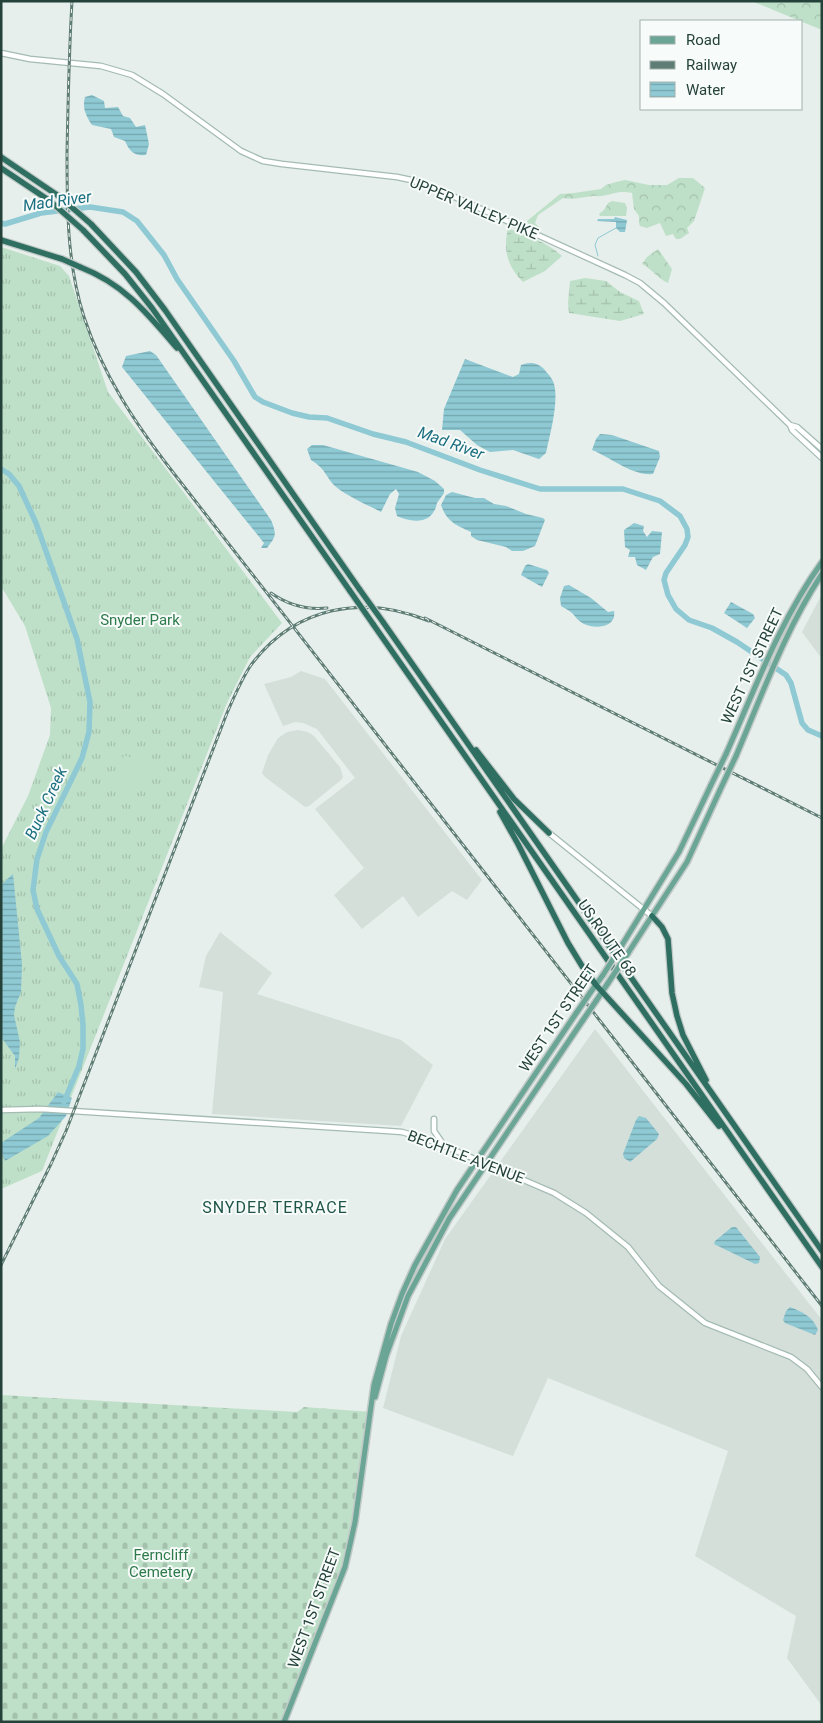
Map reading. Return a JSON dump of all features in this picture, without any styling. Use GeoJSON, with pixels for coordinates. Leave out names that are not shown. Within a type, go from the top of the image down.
{"type":"FeatureCollection","features":[{"type":"Feature","properties":{"kind":"highway"},"geometry":{"type":"LineString","coordinates":[[1,153],[26,173]]}},
{"type":"Feature","properties":{"kind":"highway"},"geometry":{"type":"LineString","coordinates":[[1,157],[26,173]]}},
{"type":"Feature","properties":{"kind":"highway"},"geometry":{"type":"LineString","coordinates":[[1,168],[50,201],[110,257],[139,292],[201,377]]}},
{"type":"Feature","properties":{"kind":"highway","name":"US ROUTE 68"},"geometry":{"type":"LineString","coordinates":[[26,173],[60,197],[91,224],[136,272],[165,310],[822,1250]]}},
{"type":"Feature","properties":{"kind":"highway"},"geometry":{"type":"LineString","coordinates":[[1,240],[62,259],[110,282],[132,298],[201,377]]}},
{"type":"Feature","properties":{"kind":"highway","name":"US ROUTE 68"},"geometry":{"type":"LineString","coordinates":[[201,377],[822,1267]]}},
{"type":"Feature","properties":{"kind":"highway"},"geometry":{"type":"LineString","coordinates":[[455,726],[482,756],[514,799],[548,833]]}},
{"type":"Feature","properties":{"kind":"highway"},"geometry":{"type":"LineString","coordinates":[[489,790],[568,943],[596,985],[686,1084],[756,1174]]}},
{"type":"Feature","properties":{"kind":"highway"},"geometry":{"type":"LineString","coordinates":[[652,916],[662,927],[668,939],[672,992],[680,1026],[717,1102]]}},
{"type":"Feature","properties":{"kind":"main road","name":"WEST 1ST STREET"},"geometry":{"type":"LineString","coordinates":[[284,1722],[345,1567],[355,1522],[374,1385],[391,1324],[402,1294],[426,1245],[457,1190],[596,985],[679,852],[794,606],[806,584],[822,562]]}},
{"type":"Feature","properties":{"kind":"main road","name":"WEST 1ST STREET"},"geometry":{"type":"LineString","coordinates":[[371,1412],[386,1356],[408,1296],[449,1219],[596,1002],[686,862],[736,756],[780,655],[812,589],[822,574]]}},
{"type":"Feature","properties":{"kind":"street","name":"UPPER VALLEY PIKE"},"geometry":{"type":"LineString","coordinates":[[1,53],[30,59],[94,65],[124,72],[152,86],[227,141],[256,158],[282,164],[411,180],[435,188],[625,275],[640,283],[664,303],[822,458]]}},
{"type":"Feature","properties":{"kind":"street","name":"UPPER VALLEY PIKE"},"geometry":{"type":"LineString","coordinates":[[790,425],[797,427],[822,449]]}},
{"type":"Feature","properties":{"kind":"street"},"geometry":{"type":"LineString","coordinates":[[548,833],[652,916]]}},
{"type":"Feature","properties":{"kind":"street","name":"BECHTLE AVENUE"},"geometry":{"type":"LineString","coordinates":[[1,1110],[69,1110],[388,1131],[420,1137],[444,1145],[554,1193],[580,1209],[628,1247],[667,1294],[705,1323],[794,1359],[808,1369],[822,1387]]}},
{"type":"Feature","properties":{"kind":"street"},"geometry":{"type":"LineString","coordinates":[[434,1119],[434,1132],[444,1145]]}},
{"type":"Feature","properties":{"kind":"shaded area"},"geometry":{"type":"Polygon","coordinates":[[[822,594],[822,659],[802,632],[822,594]]]}},
{"type":"Feature","properties":{"kind":"shaded area"},"geometry":{"type":"Polygon","coordinates":[[[301,671],[325,679],[482,880],[467,900],[452,891],[418,917],[403,896],[362,929],[334,895],[364,868],[315,809],[355,778],[317,729],[295,722],[283,726],[264,684],[291,677],[301,671]]]}},
{"type":"Feature","properties":{"kind":"shaded area"},"geometry":{"type":"Polygon","coordinates":[[[298,730],[308,732],[314,736],[340,767],[343,777],[309,806],[305,807],[262,773],[268,755],[278,738],[287,732],[298,730]]]}},
{"type":"Feature","properties":{"kind":"shaded area"},"geometry":{"type":"Polygon","coordinates":[[[220,932],[272,973],[257,994],[401,1040],[433,1065],[401,1126],[212,1114],[223,992],[199,987],[206,956],[220,932]]]}},
{"type":"Feature","properties":{"kind":"shaded area"},"geometry":{"type":"Polygon","coordinates":[[[595,1029],[822,1320],[822,1706],[787,1658],[796,1616],[695,1556],[728,1451],[548,1378],[513,1456],[383,1408],[401,1336],[445,1239],[595,1029]]]}},
{"type":"Feature","properties":{"kind":"green space"},"geometry":{"type":"Polygon","coordinates":[[[752,1],[822,1],[822,30],[803,22],[803,20],[798,20],[752,1]]]}},
{"type":"Feature","properties":{"kind":"green space"},"geometry":{"type":"Polygon","coordinates":[[[679,178],[693,178],[705,188],[694,221],[687,228],[689,233],[680,239],[676,239],[673,234],[666,236],[660,223],[647,228],[640,226],[639,216],[634,209],[632,193],[627,192],[575,199],[563,198],[538,215],[535,223],[540,228],[528,226],[527,221],[560,194],[601,189],[606,185],[625,180],[649,185],[667,185],[679,178]]]}},
{"type":"Feature","properties":{"kind":"green space"},"geometry":{"type":"Polygon","coordinates":[[[612,201],[625,203],[627,208],[626,216],[600,216],[599,214],[612,201]]]}},
{"type":"Feature","properties":{"kind":"green space"},"geometry":{"type":"Polygon","coordinates":[[[508,228],[543,243],[562,256],[545,271],[523,282],[513,270],[506,251],[508,228]]]}},
{"type":"Feature","properties":{"kind":"green space","name":"Snyder Park"},"geometry":{"type":"Polygon","coordinates":[[[1,247],[60,266],[69,276],[108,392],[282,623],[250,657],[227,703],[42,1171],[1,1189],[1,849],[28,796],[50,735],[51,708],[25,626],[1,586],[1,247]]]}},
{"type":"Feature","properties":{"kind":"green space"},"geometry":{"type":"Polygon","coordinates":[[[658,249],[672,269],[668,283],[642,264],[647,257],[658,249]]]}},
{"type":"Feature","properties":{"kind":"green space"},"geometry":{"type":"Polygon","coordinates":[[[585,278],[606,281],[620,292],[639,301],[644,314],[620,321],[569,313],[570,281],[585,278]]]}},
{"type":"Feature","properties":{"kind":"green space"},"geometry":{"type":"Polygon","coordinates":[[[124,755],[157,769],[149,784],[140,792],[128,794],[111,790],[124,755]]]}},
{"type":"Feature","properties":{"kind":"green space","name":"Ferncliff Cemetery"},"geometry":{"type":"Polygon","coordinates":[[[1,1395],[297,1412],[304,1407],[371,1412],[351,1545],[284,1722],[1,1722],[1,1395]]]}},
{"type":"Feature","properties":{"kind":"water"},"geometry":{"type":"Polygon","coordinates":[[[92,95],[104,101],[105,108],[118,107],[123,116],[130,118],[136,127],[145,125],[149,144],[146,155],[138,155],[133,152],[125,141],[114,137],[111,129],[92,125],[86,115],[84,105],[85,97],[92,95]]]}},
{"type":"Feature","properties":{"kind":"water"},"geometry":{"type":"Polygon","coordinates":[[[615,217],[627,220],[625,232],[620,232],[616,228],[616,222],[597,221],[598,219],[614,219],[615,217]]]}},
{"type":"Feature","properties":{"kind":"water"},"geometry":{"type":"Polygon","coordinates":[[[150,351],[156,355],[271,520],[275,535],[267,548],[261,548],[264,543],[122,367],[126,356],[150,351]]]}},
{"type":"Feature","properties":{"kind":"water"},"geometry":{"type":"Polygon","coordinates":[[[465,359],[513,377],[519,374],[521,365],[535,364],[543,368],[551,377],[555,391],[555,409],[546,453],[539,459],[513,450],[490,452],[477,445],[460,430],[442,430],[444,409],[465,359]]]}},
{"type":"Feature","properties":{"kind":"water"},"geometry":{"type":"Polygon","coordinates":[[[600,434],[612,435],[659,451],[660,457],[653,474],[645,474],[629,469],[592,450],[600,434]]]}},
{"type":"Feature","properties":{"kind":"water"},"geometry":{"type":"Polygon","coordinates":[[[312,445],[323,445],[418,472],[435,481],[444,489],[444,493],[431,515],[422,520],[417,521],[397,516],[395,508],[399,494],[396,489],[390,494],[381,512],[351,497],[335,486],[323,470],[311,460],[307,449],[312,445]]]}},
{"type":"Feature","properties":{"kind":"water"},"geometry":{"type":"Polygon","coordinates":[[[452,492],[475,498],[484,498],[494,504],[543,518],[545,520],[535,546],[523,551],[512,551],[506,547],[477,540],[471,536],[471,532],[453,522],[443,511],[441,505],[446,495],[452,492]]]}},
{"type":"Feature","properties":{"kind":"water"},"geometry":{"type":"Polygon","coordinates":[[[634,523],[644,526],[643,531],[647,537],[652,531],[662,532],[660,554],[653,557],[646,570],[637,565],[635,557],[628,557],[630,550],[625,547],[624,530],[634,523]]]}},
{"type":"Feature","properties":{"kind":"water"},"geometry":{"type":"Polygon","coordinates":[[[528,564],[547,570],[549,573],[542,587],[521,575],[528,564]]]}},
{"type":"Feature","properties":{"kind":"water"},"geometry":{"type":"Polygon","coordinates":[[[569,585],[591,598],[608,612],[614,611],[612,621],[599,627],[589,626],[580,622],[571,612],[561,606],[560,598],[564,586],[569,585]]]}},
{"type":"Feature","properties":{"kind":"water"},"geometry":{"type":"Polygon","coordinates":[[[731,602],[753,614],[755,618],[747,628],[724,613],[731,602]]]}},
{"type":"Feature","properties":{"kind":"water"},"geometry":{"type":"Polygon","coordinates":[[[13,874],[22,964],[21,992],[14,1015],[20,1042],[19,1058],[15,1069],[15,1056],[1,1037],[1,888],[3,883],[13,874]]]}},
{"type":"Feature","properties":{"kind":"water"},"geometry":{"type":"Polygon","coordinates":[[[58,1092],[72,1098],[66,1116],[48,1136],[5,1161],[1,1150],[1,1143],[39,1118],[58,1092]]]}},
{"type":"Feature","properties":{"kind":"water"},"geometry":{"type":"Polygon","coordinates":[[[639,1116],[646,1118],[659,1134],[657,1139],[630,1162],[624,1158],[623,1154],[639,1116]]]}},
{"type":"Feature","properties":{"kind":"water"},"geometry":{"type":"Polygon","coordinates":[[[732,1227],[736,1227],[760,1257],[759,1263],[755,1264],[714,1244],[732,1227]]]}},
{"type":"Feature","properties":{"kind":"water"},"geometry":{"type":"Polygon","coordinates":[[[790,1307],[803,1313],[813,1321],[818,1330],[815,1335],[785,1323],[783,1320],[786,1311],[790,1307]]]}},
{"type":"Feature","properties":{"kind":"waterway","name":"Mad River"},"geometry":{"type":"LineString","coordinates":[[1,223],[5,224],[41,213],[90,207],[123,212],[137,221],[164,255],[177,279],[234,361],[255,397],[263,402],[292,413],[309,417],[327,418],[373,434],[406,442],[480,470],[540,489],[623,489],[660,501],[680,516],[687,529],[688,537],[685,545],[666,573],[664,580],[668,595],[676,609],[689,620],[712,628],[737,642],[786,675],[791,683],[802,723],[808,730],[822,736]]}},
{"type":"Feature","properties":{"kind":"waterway"},"geometry":{"type":"LineString","coordinates":[[598,256],[595,245],[598,238],[616,228]]}},
{"type":"Feature","properties":{"kind":"waterway","name":"Buck Creek"},"geometry":{"type":"LineString","coordinates":[[1,469],[9,474],[19,486],[36,523],[77,639],[90,702],[89,732],[82,758],[46,832],[37,859],[33,890],[37,909],[59,956],[77,984],[81,1005],[83,1049],[79,1066],[64,1102]]}},
{"type":"Feature","properties":{"kind":"railway"},"geometry":{"type":"LineString","coordinates":[[72,1],[67,153],[71,256],[78,297],[84,317],[110,379],[145,435],[172,471],[822,1306]]}},
{"type":"Feature","properties":{"kind":"railway"},"geometry":{"type":"LineString","coordinates":[[271,593],[284,601],[298,606],[327,608]]}},
{"type":"Feature","properties":{"kind":"railway"},"geometry":{"type":"LineString","coordinates":[[1,1265],[66,1131],[227,713],[251,665],[269,645],[288,629],[310,618],[332,611],[380,608],[429,621]]}},
{"type":"Feature","properties":{"kind":"railway"},"geometry":{"type":"LineString","coordinates":[[425,618],[822,818]]}},
{"type":"Feature","properties":{"kind":"district","name":"SNYDER TERRACE"},"geometry":{"type":"Point","coordinates":[275,1207]}}]}
